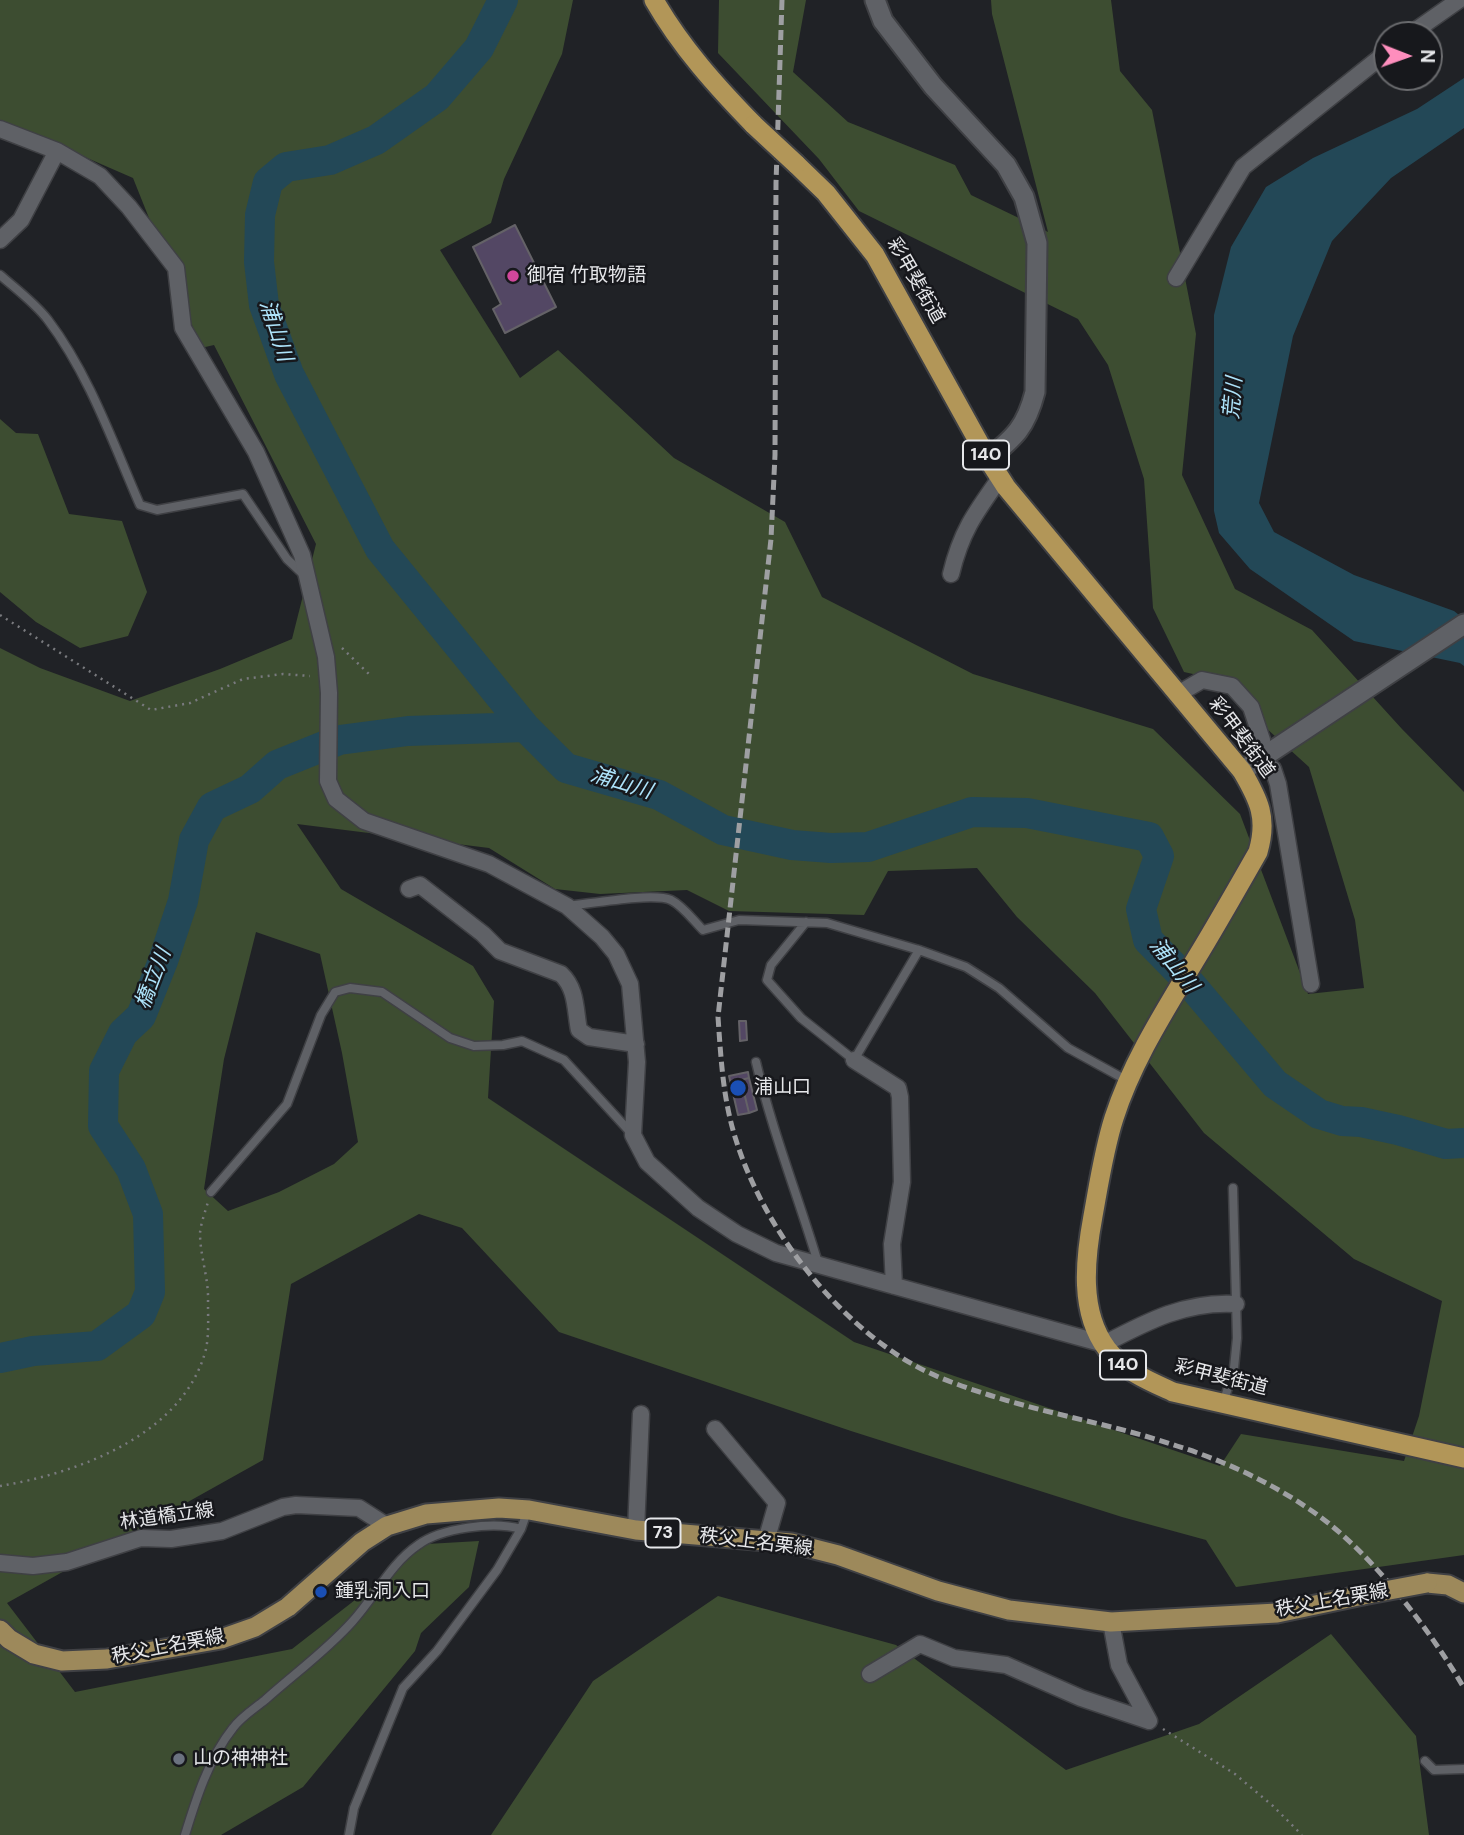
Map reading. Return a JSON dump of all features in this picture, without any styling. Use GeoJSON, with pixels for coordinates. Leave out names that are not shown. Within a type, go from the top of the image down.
{"type":"FeatureCollection","features":[{"type":"Feature","properties":{"kind":"highway","name":"彩甲斐街道"},"geometry":{"type":"LineString","coordinates":[[654,0],[692,57],[719,89],[826,193],[875,255],[1000,478],[1242,771],[1259,800],[1263,837],[1258,852],[1152,1031],[1114,1116],[1089,1235],[1086,1269],[1088,1302],[1097,1333],[1125,1367],[1173,1392],[1464,1458]]}},
{"type":"Feature","properties":{"kind":"main road","name":"秩父上名栗線"},"geometry":{"type":"LineString","coordinates":[[0,1630],[9,1639],[34,1654],[62,1661],[107,1659],[221,1639],[255,1627],[288,1606],[362,1542],[387,1525],[426,1514],[499,1508],[528,1510],[636,1530],[791,1543],[838,1555],[938,1591],[1009,1610],[1111,1622],[1278,1613],[1427,1583],[1448,1584],[1464,1592]]}},
{"type":"Feature","properties":{"kind":"street"},"geometry":{"type":"LineString","coordinates":[[875,0],[883,21],[933,86],[1006,165],[1024,197],[1037,243],[1032,402],[1022,428],[988,460]]}},
{"type":"Feature","properties":{"kind":"street"},"geometry":{"type":"LineString","coordinates":[[1429,21],[1459,0]]}},
{"type":"Feature","properties":{"kind":"street"},"geometry":{"type":"LineString","coordinates":[[1176,278],[1243,167],[1373,63]]}},
{"type":"Feature","properties":{"kind":"street"},"geometry":{"type":"LineString","coordinates":[[0,130],[57,151],[100,176],[129,206],[176,268],[183,328],[257,452],[302,555],[320,627],[328,685],[328,781],[336,799],[364,821],[489,864],[567,906],[616,954],[630,984],[636,1044],[633,1135],[647,1162],[698,1208],[737,1234],[776,1253],[1104,1344],[1155,1317],[1211,1302],[1236,1304]]}},
{"type":"Feature","properties":{"kind":"street"},"geometry":{"type":"LineString","coordinates":[[0,240],[21,220],[57,151]]}},
{"type":"Feature","properties":{"kind":"street"},"geometry":{"type":"LineString","coordinates":[[951,574],[959,543],[976,511],[1000,478]]}},
{"type":"Feature","properties":{"kind":"street"},"geometry":{"type":"LineString","coordinates":[[1242,771],[1464,624]]}},
{"type":"Feature","properties":{"kind":"street"},"geometry":{"type":"LineString","coordinates":[[1178,694],[1202,680],[1232,686],[1251,707],[1262,740]]}},
{"type":"Feature","properties":{"kind":"street"},"geometry":{"type":"LineString","coordinates":[[1273,769],[1278,784],[1311,984]]}},
{"type":"Feature","properties":{"kind":"street"},"geometry":{"type":"LineString","coordinates":[[410,889],[420,885],[431,892],[500,951],[561,974],[568,980],[574,995],[579,1030],[589,1037],[636,1044]]}},
{"type":"Feature","properties":{"kind":"street"},"geometry":{"type":"LineString","coordinates":[[854,1060],[898,1088],[900,1097],[902,1182],[892,1244],[894,1286]]}},
{"type":"Feature","properties":{"kind":"street"},"geometry":{"type":"LineString","coordinates":[[636,1530],[641,1414]]}},
{"type":"Feature","properties":{"kind":"street"},"geometry":{"type":"LineString","coordinates":[[715,1429],[777,1503],[766,1541]]}},
{"type":"Feature","properties":{"kind":"street","name":"林道橋立線"},"geometry":{"type":"LineString","coordinates":[[0,1563],[33,1566],[67,1562],[141,1538],[171,1539],[222,1531],[283,1507],[296,1505],[359,1508],[387,1525]]}},
{"type":"Feature","properties":{"kind":"street"},"geometry":{"type":"LineString","coordinates":[[1111,1622],[1119,1665],[1149,1721]]}},
{"type":"Feature","properties":{"kind":"street"},"geometry":{"type":"LineString","coordinates":[[870,1674],[920,1644],[954,1658],[1006,1665],[1080,1698],[1149,1721]]}},
{"type":"Feature","properties":{"kind":"lane"},"geometry":{"type":"LineString","coordinates":[[0,275],[46,317],[66,347],[95,402],[140,505],[156,510],[243,494],[287,559],[308,579]]}},
{"type":"Feature","properties":{"kind":"lane"},"geometry":{"type":"LineString","coordinates":[[567,906],[639,898],[669,899],[681,907],[703,930],[739,920],[827,923],[919,950],[966,967],[999,988],[1068,1048],[1128,1081]]}},
{"type":"Feature","properties":{"kind":"lane"},"geometry":{"type":"LineString","coordinates":[[806,922],[771,965],[767,980],[800,1017],[854,1060],[919,950]]}},
{"type":"Feature","properties":{"kind":"lane"},"geometry":{"type":"LineString","coordinates":[[211,1192],[286,1104],[321,1015],[335,992],[350,988],[382,992],[450,1038],[474,1046],[522,1041],[564,1060],[633,1135]]}},
{"type":"Feature","properties":{"kind":"lane"},"geometry":{"type":"LineString","coordinates":[[756,1062],[766,1103],[796,1189],[818,1264]]}},
{"type":"Feature","properties":{"kind":"lane"},"geometry":{"type":"LineString","coordinates":[[1223,1404],[1234,1368],[1237,1338],[1233,1188]]}},
{"type":"Feature","properties":{"kind":"lane"},"geometry":{"type":"LineString","coordinates":[[349,1835],[354,1808],[403,1688],[437,1651],[497,1570],[521,1529],[528,1510]]}},
{"type":"Feature","properties":{"kind":"lane"},"geometry":{"type":"LineString","coordinates":[[186,1835],[202,1786],[233,1727],[326,1650],[354,1620],[401,1559],[419,1544],[466,1528],[495,1525],[521,1529]]}},
{"type":"Feature","properties":{"kind":"lane"},"geometry":{"type":"LineString","coordinates":[[1425,1761],[1434,1770],[1464,1769]]}},
{"type":"Feature","properties":{"kind":"path"},"geometry":{"type":"LineString","coordinates":[[0,615],[151,710],[190,703],[243,680],[283,674],[328,685]]}},
{"type":"Feature","properties":{"kind":"path"},"geometry":{"type":"LineString","coordinates":[[320,627],[372,677]]}},
{"type":"Feature","properties":{"kind":"path"},"geometry":{"type":"LineString","coordinates":[[0,1486],[70,1469],[139,1437],[183,1397],[197,1374],[206,1348],[209,1291],[200,1233],[211,1192]]}},
{"type":"Feature","properties":{"kind":"path"},"geometry":{"type":"LineString","coordinates":[[1149,1721],[1235,1774],[1302,1835]]}},
{"type":"Feature","properties":{"kind":"green space"},"geometry":{"type":"Polygon","coordinates":[[[0,0],[573,0],[562,54],[504,179],[491,223],[440,250],[520,378],[558,350],[674,458],[785,522],[822,597],[973,674],[1153,729],[1240,814],[1308,994],[1364,988],[1355,920],[1309,767],[1211,678],[1184,672],[1153,608],[1144,479],[1108,365],[1078,319],[859,211],[819,159],[718,53],[719,0],[806,0],[793,72],[848,122],[955,165],[971,195],[1048,232],[992,14],[991,0],[1111,0],[1120,71],[1152,110],[1196,334],[1182,475],[1235,589],[1312,630],[1402,729],[1464,792],[1464,1555],[1236,1587],[1206,1540],[1122,1517],[851,1431],[559,1332],[462,1228],[419,1214],[291,1284],[263,1460],[7,1603],[75,1692],[292,1649],[427,1544],[479,1541],[469,1587],[421,1633],[415,1651],[303,1787],[221,1835],[0,1835],[0,648],[40,668],[130,701],[220,669],[292,639],[316,544],[214,345],[201,348],[133,178],[0,120],[0,0]],[[297,824],[341,889],[473,966],[494,1001],[488,1098],[854,1342],[1220,1466],[1241,1434],[1404,1461],[1419,1416],[1442,1301],[1354,1259],[1204,1133],[1095,993],[1017,917],[977,868],[888,871],[864,915],[729,911],[687,890],[600,894],[555,889],[489,848],[297,824]],[[256,932],[224,1059],[204,1189],[228,1211],[279,1192],[334,1164],[358,1142],[320,954],[256,932]]]}},
{"type":"Feature","properties":{"kind":"green space"},"geometry":{"type":"Polygon","coordinates":[[[0,419],[16,433],[38,434],[69,514],[122,521],[147,592],[128,636],[80,648],[36,622],[0,592],[0,419]]]}},
{"type":"Feature","properties":{"kind":"green space"},"geometry":{"type":"Polygon","coordinates":[[[718,1596],[896,1645],[1066,1770],[1199,1724],[1331,1634],[1416,1736],[1429,1835],[491,1835],[593,1681],[718,1596]]]}},
{"type":"Feature","properties":{"kind":"water","name":"荒川"},"geometry":{"type":"Polygon","coordinates":[[[1464,78],[1464,128],[1391,178],[1332,241],[1293,336],[1259,503],[1274,532],[1354,575],[1454,611],[1464,619],[1464,666],[1354,641],[1250,569],[1219,533],[1214,511],[1214,315],[1231,247],[1266,187],[1313,158],[1417,109],[1464,78]]]}},
{"type":"Feature","properties":{"kind":"building","name":"御宿 竹取物語"},"geometry":{"type":"Polygon","coordinates":[[[515,225],[556,307],[505,333],[493,309],[501,304],[473,247],[515,225]]]}},
{"type":"Feature","properties":{"kind":"building"},"geometry":{"type":"Polygon","coordinates":[[[739,1021],[746,1021],[747,1040],[740,1041],[739,1021]]]}},
{"type":"Feature","properties":{"kind":"building"},"geometry":{"type":"Polygon","coordinates":[[[748,1072],[749,1078],[741,1080],[749,1113],[738,1115],[729,1076],[748,1072]]]}},
{"type":"Feature","properties":{"kind":"building"},"geometry":{"type":"Polygon","coordinates":[[[749,1078],[757,1110],[749,1113],[741,1080],[749,1078]]]}},
{"type":"Feature","properties":{"kind":"waterway","name":"浦山川"},"geometry":{"type":"LineString","coordinates":[[503,0],[479,48],[437,97],[376,140],[330,160],[286,167],[268,182],[260,215],[259,262],[264,305],[289,374],[380,549],[525,727],[566,768],[659,795],[723,830],[792,845],[868,847],[972,812],[1027,813],[1149,837],[1159,856],[1141,909],[1148,940],[1188,981],[1275,1084],[1319,1114],[1342,1121],[1398,1130],[1446,1144],[1464,1143]]}},
{"type":"Feature","properties":{"kind":"waterway","name":"橋立川"},"geometry":{"type":"LineString","coordinates":[[0,1358],[33,1351],[97,1346],[141,1314],[150,1292],[148,1214],[131,1169],[103,1126],[104,1071],[123,1033],[141,1016],[183,901],[194,840],[212,807],[250,789],[277,765],[339,740],[408,731],[525,727]]}},
{"type":"Feature","properties":{"kind":"railway"},"geometry":{"type":"LineString","coordinates":[[782,0],[776,183],[775,455],[771,539],[718,1017],[728,1110],[748,1173],[783,1238],[805,1268],[856,1323],[884,1346],[923,1370],[960,1385],[1012,1402],[1177,1446],[1228,1465],[1278,1490],[1331,1525],[1374,1567],[1415,1615],[1464,1688]]}},
{"type":"Feature","properties":{"kind":"place","name":"御宿 竹取物語"},"geometry":{"type":"Point","coordinates":[513,276]}},
{"type":"Feature","properties":{"kind":"place","name":"浦山口"},"geometry":{"type":"Point","coordinates":[738,1088]}},
{"type":"Feature","properties":{"kind":"place","name":"鍾乳洞入口"},"geometry":{"type":"Point","coordinates":[321,1592]}},
{"type":"Feature","properties":{"kind":"place","name":"山の神神社"},"geometry":{"type":"Point","coordinates":[179,1759]}}]}
